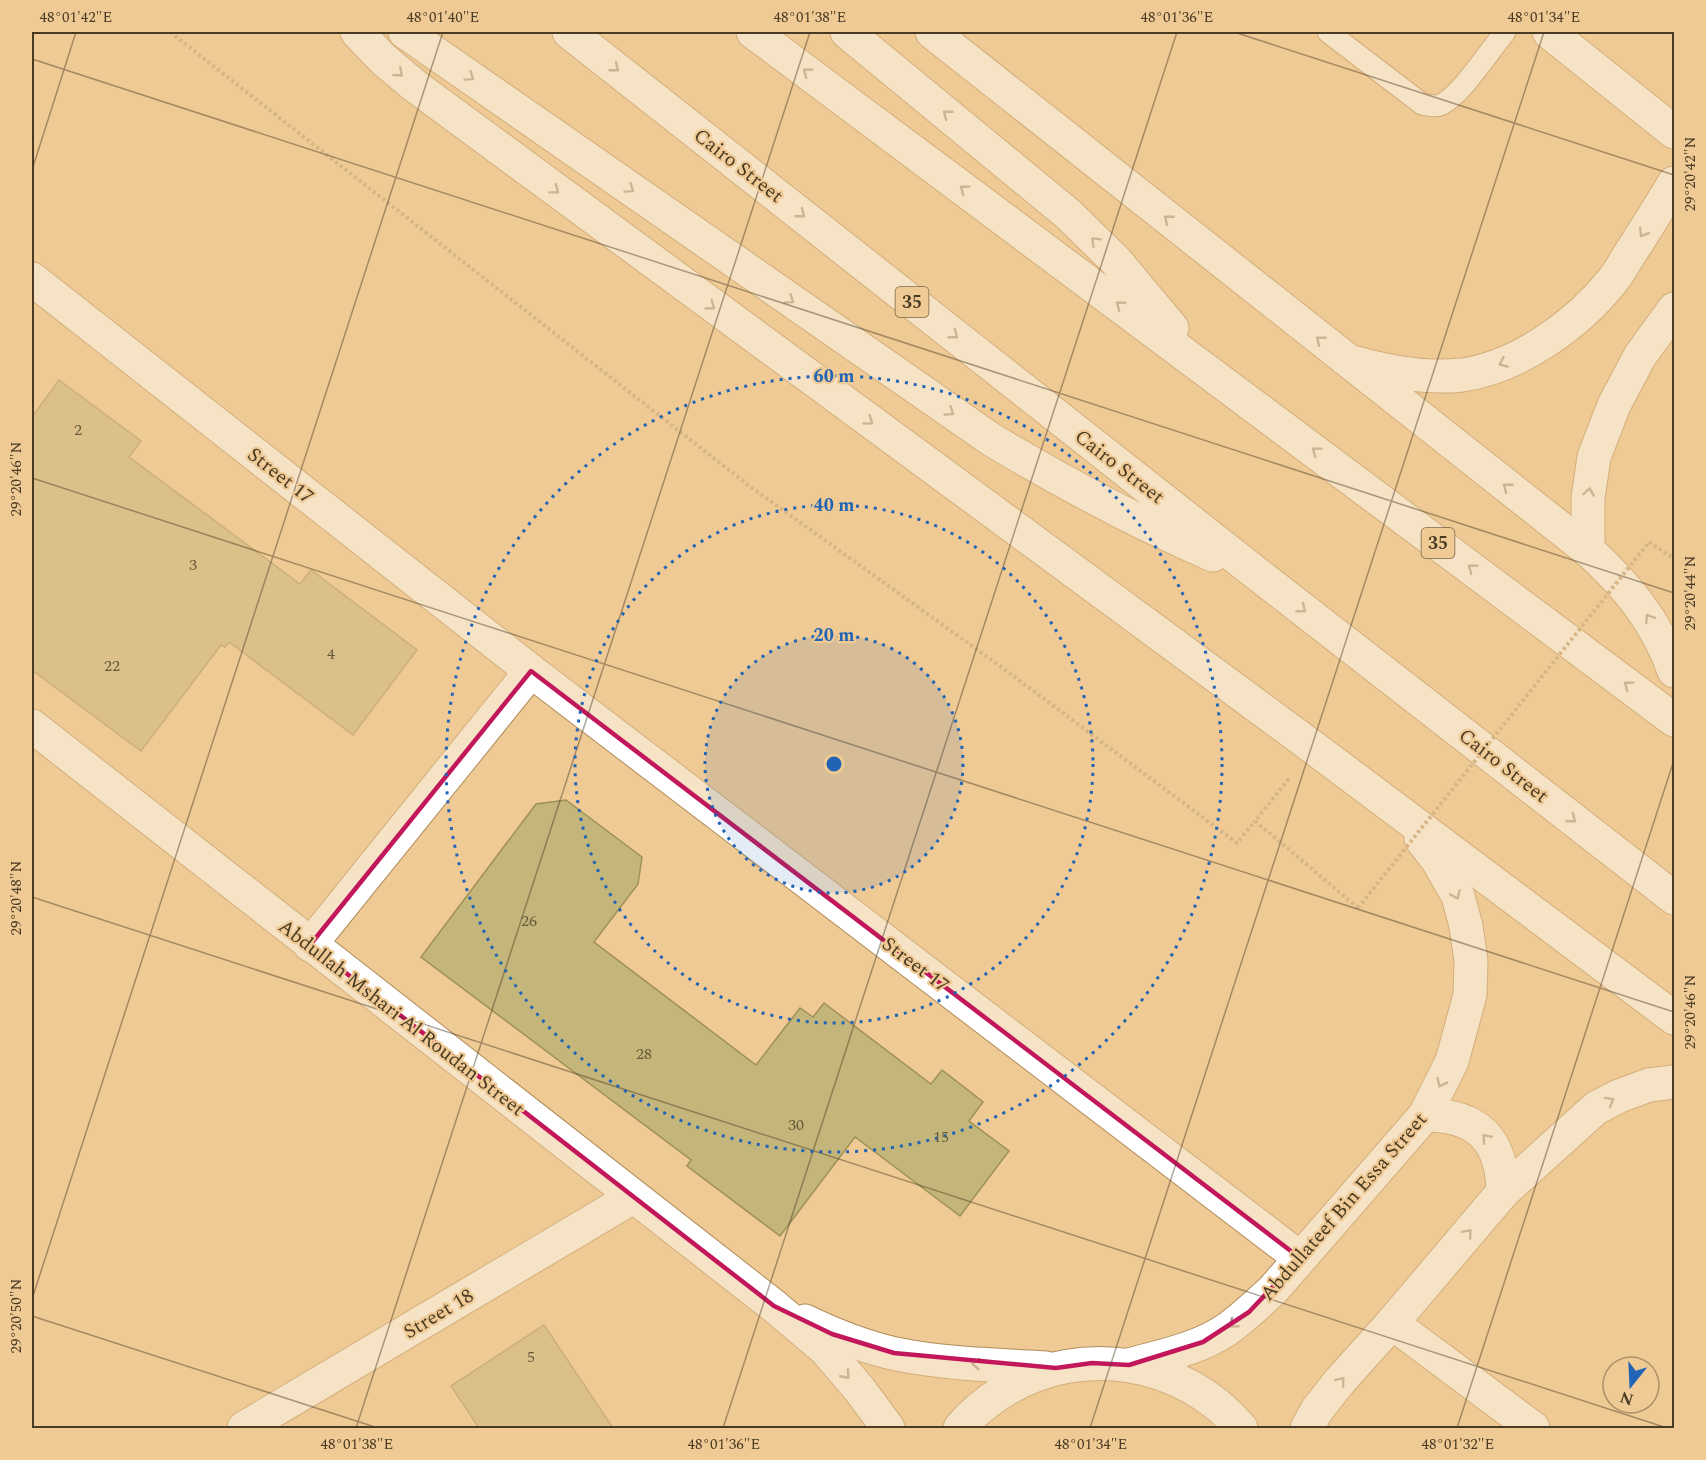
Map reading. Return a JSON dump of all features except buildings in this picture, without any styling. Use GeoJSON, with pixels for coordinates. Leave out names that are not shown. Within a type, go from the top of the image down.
{"type":"FeatureCollection","features":[{"type":"Feature","properties":{"kind":"street"},"geometry":{"type":"LineString","coordinates":[[357,32],[384,60],[415,86],[1314,748],[1674,1018]]}},
{"type":"Feature","properties":{"kind":"street"},"geometry":{"type":"LineString","coordinates":[[405,32],[992,440],[1121,513],[1256,573]]}},
{"type":"Feature","properties":{"kind":"street","name":"Cairo Street"},"geometry":{"type":"LineString","coordinates":[[569,32],[1256,573],[1674,898]]}},
{"type":"Feature","properties":{"kind":"street","name":"35"},"geometry":{"type":"LineString","coordinates":[[753,32],[1674,720]]}},
{"type":"Feature","properties":{"kind":"street"},"geometry":{"type":"LineString","coordinates":[[847,32],[1068,214],[1160,312],[1201,365]]}},
{"type":"Feature","properties":{"kind":"street"},"geometry":{"type":"LineString","coordinates":[[932,32],[1588,550],[1619,579],[1646,613],[1667,650],[1674,671]]}},
{"type":"Feature","properties":{"kind":"street"},"geometry":{"type":"LineString","coordinates":[[1549,32],[1674,132]]}},
{"type":"Feature","properties":{"kind":"street"},"geometry":{"type":"LineString","coordinates":[[1345,360],[1380,370],[1417,375],[1460,375],[1490,369],[1524,353],[1558,332],[1580,314],[1614,279],[1674,183]]}},
{"type":"Feature","properties":{"kind":"street","name":"Street 17"},"geometry":{"type":"LineString","coordinates":[[32,279],[531,671],[1300,1258]]}},
{"type":"Feature","properties":{"kind":"street"},"geometry":{"type":"LineString","coordinates":[[1588,550],[1588,498],[1594,457],[1614,405],[1635,366],[1674,309]]}},
{"type":"Feature","properties":{"kind":"street"},"geometry":{"type":"LineString","coordinates":[[310,945],[531,671]]}},
{"type":"Feature","properties":{"kind":"street","name":"Abdullah Mshari Al Roudan Street"},"geometry":{"type":"LineString","coordinates":[[32,726],[774,1306],[826,1350],[888,1428]]}},
{"type":"Feature","properties":{"kind":"street","name":"Abdullateef Bin Essa Street"},"geometry":{"type":"LineString","coordinates":[[1129,1365],[1203,1342],[1224,1331],[1272,1291],[1425,1115],[1452,1061],[1470,995],[1471,961],[1466,926],[1458,896],[1438,861],[1400,812]]}},
{"type":"Feature","properties":{"kind":"street"},"geometry":{"type":"LineString","coordinates":[[1307,1428],[1317,1410],[1339,1382],[1503,1192],[1596,1108],[1649,1084],[1674,1082]]}},
{"type":"Feature","properties":{"kind":"street"},"geometry":{"type":"LineString","coordinates":[[1425,1115],[1446,1115],[1466,1122],[1484,1134],[1499,1161],[1503,1192]]}},
{"type":"Feature","properties":{"kind":"street","name":"Street 18"},"geometry":{"type":"LineString","coordinates":[[244,1428],[633,1197]]}},
{"type":"Feature","properties":{"kind":"street","name":"Abdullah Mshari Al Roudan Street"},"geometry":{"type":"LineString","coordinates":[[774,1306],[832,1334],[894,1353],[958,1363],[1056,1368]]}},
{"type":"Feature","properties":{"kind":"street"},"geometry":{"type":"LineString","coordinates":[[1392,1323],[1533,1428]]}},
{"type":"Feature","properties":{"kind":"street"},"geometry":{"type":"LineString","coordinates":[[960,1428],[989,1400],[1021,1381],[1056,1368],[1092,1363],[1129,1365],[1165,1374],[1198,1390],[1227,1412],[1241,1428]]}},
{"type":"Feature","properties":{"kind":"lane"},"geometry":{"type":"LineString","coordinates":[[1328,32],[1422,104],[1437,106],[1449,100],[1458,91],[1504,32]]}},
{"type":"Feature","properties":{"kind":"path"},"geometry":{"type":"LineString","coordinates":[[170,32],[748,485],[1000,666],[1237,843],[1314,748]]}},
{"type":"Feature","properties":{"kind":"path"},"geometry":{"type":"LineString","coordinates":[[1256,821],[1358,908],[1649,542],[1674,559]]}},
{"type":"Feature","properties":{"kind":"highlighted area"},"geometry":{"type":"Polygon","coordinates":[[[531,671],[1300,1258],[1249,1312],[1203,1342],[1129,1365],[1092,1363],[1056,1368],[894,1353],[832,1334],[774,1306],[310,945],[531,671]]]}}]}
